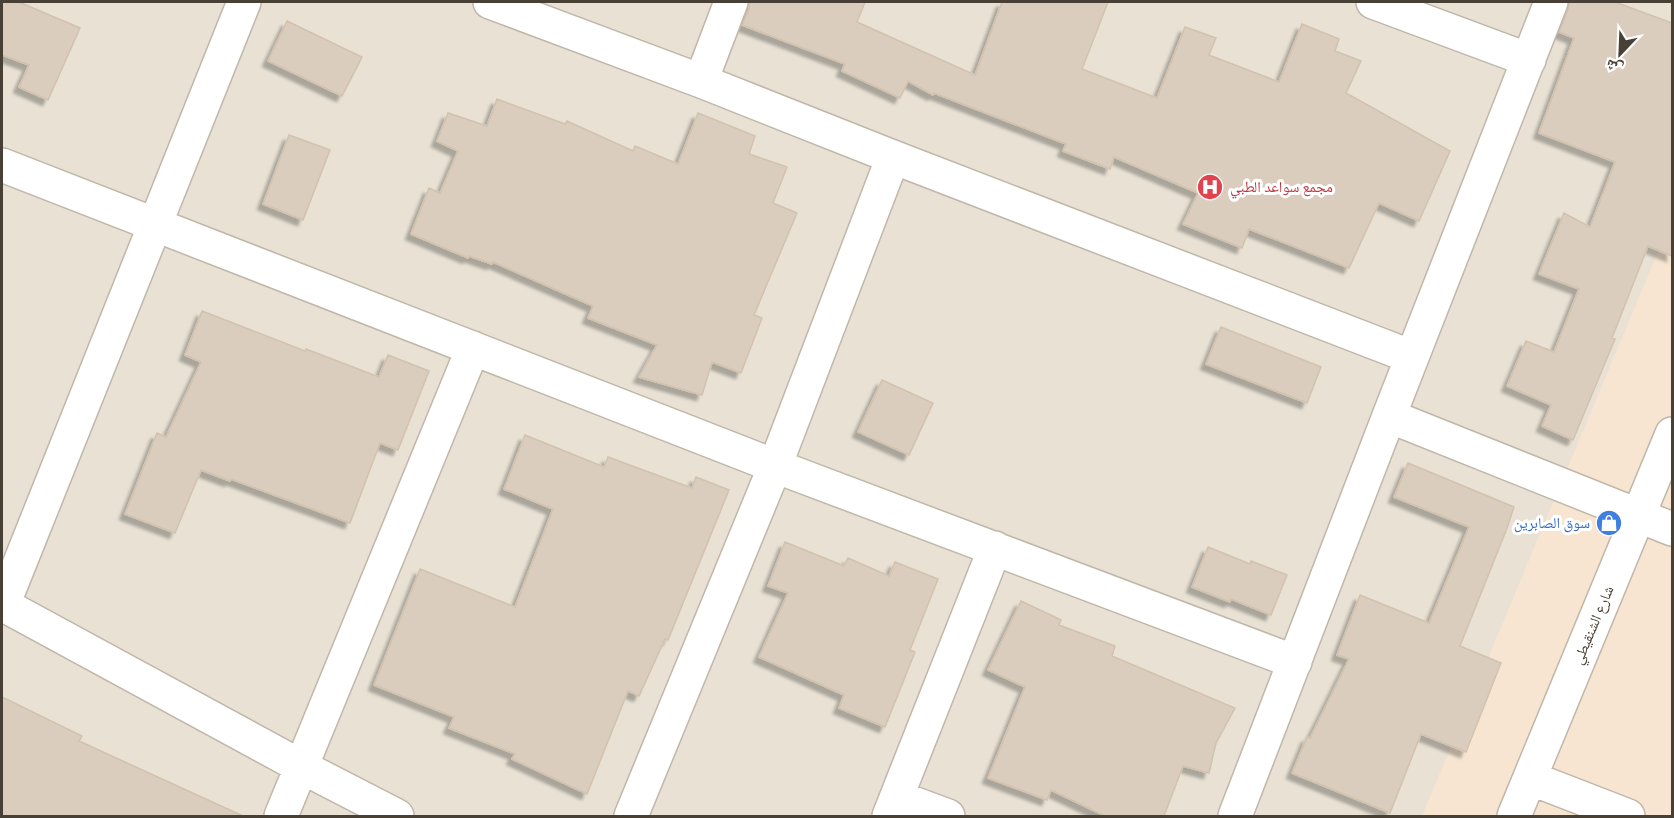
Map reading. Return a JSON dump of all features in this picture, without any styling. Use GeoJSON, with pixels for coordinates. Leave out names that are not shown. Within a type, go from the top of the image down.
{"type":"FeatureCollection","features":[{"type":"Feature","properties":{"kind":"street"},"geometry":{"type":"LineString","coordinates":[[244,2],[2,604],[397,816]]}},
{"type":"Feature","properties":{"kind":"street"},"geometry":{"type":"LineString","coordinates":[[490,2],[701,81],[1412,357]]}},
{"type":"Feature","properties":{"kind":"street"},"geometry":{"type":"LineString","coordinates":[[701,81],[731,2]]}},
{"type":"Feature","properties":{"kind":"street"},"geometry":{"type":"LineString","coordinates":[[1373,2],[1529,60]]}},
{"type":"Feature","properties":{"kind":"street"},"geometry":{"type":"LineString","coordinates":[[1235,816],[1551,2]]}},
{"type":"Feature","properties":{"kind":"street"},"geometry":{"type":"LineString","coordinates":[[631,816],[775,466],[893,157]]}},
{"type":"Feature","properties":{"kind":"street"},"geometry":{"type":"LineString","coordinates":[[2,165],[775,466],[1294,662]]}},
{"type":"Feature","properties":{"kind":"street"},"geometry":{"type":"LineString","coordinates":[[281,816],[473,348]]}},
{"type":"Feature","properties":{"kind":"street"},"geometry":{"type":"LineString","coordinates":[[1389,416],[1672,529]]}},
{"type":"Feature","properties":{"kind":"street","name":"شارع الشنقيطي"},"geometry":{"type":"LineString","coordinates":[[1514,816],[1672,434]]}},
{"type":"Feature","properties":{"kind":"street"},"geometry":{"type":"LineString","coordinates":[[948,816],[893,807],[995,548]]}},
{"type":"Feature","properties":{"kind":"street"},"geometry":{"type":"LineString","coordinates":[[1530,777],[1628,816]]}},
{"type":"Feature","properties":{"kind":"shaded area"},"geometry":{"type":"Polygon","coordinates":[[[2,2],[1672,2],[1672,816],[2,816],[2,2]]]}},
{"type":"Feature","properties":{"kind":"shaded area","name":"سوق الصابرين"},"geometry":{"type":"Polygon","coordinates":[[[1668,228],[1672,230],[1672,816],[1422,816],[1668,228]]]}},
{"type":"Feature","properties":{"kind":"building"},"geometry":{"type":"Polygon","coordinates":[[[2,2],[19,2],[80,28],[48,100],[19,87],[29,65],[2,55],[2,2]]]}},
{"type":"Feature","properties":{"kind":"building"},"geometry":{"type":"Polygon","coordinates":[[[749,2],[865,2],[857,22],[975,75],[1002,2],[1108,2],[1082,69],[1157,98],[1185,27],[1216,38],[1209,55],[1279,82],[1302,24],[1339,39],[1335,51],[1361,61],[1346,93],[1450,151],[1419,221],[1379,203],[1349,268],[1249,229],[1242,248],[1183,224],[1198,193],[1114,157],[1110,169],[1063,151],[1066,144],[934,93],[933,95],[908,81],[900,98],[842,71],[845,64],[742,25],[749,9],[749,2]]]}},
{"type":"Feature","properties":{"kind":"building"},"geometry":{"type":"Polygon","coordinates":[[[1569,2],[1615,2],[1672,23],[1672,256],[1648,246],[1612,338],[1615,339],[1573,440],[1542,426],[1551,405],[1507,386],[1526,341],[1554,352],[1579,289],[1539,274],[1564,213],[1590,227],[1615,162],[1539,133],[1574,38],[1559,32],[1569,2]]]}},
{"type":"Feature","properties":{"kind":"building"},"geometry":{"type":"Polygon","coordinates":[[[287,21],[362,57],[342,96],[268,61],[287,21]]]}},
{"type":"Feature","properties":{"kind":"building"},"geometry":{"type":"Polygon","coordinates":[[[497,99],[565,124],[567,121],[633,151],[635,146],[678,164],[698,113],[755,136],[749,154],[787,167],[773,203],[797,213],[754,315],[762,318],[741,373],[712,362],[702,395],[639,377],[657,345],[588,318],[593,306],[493,262],[492,264],[469,256],[468,258],[411,234],[429,188],[440,193],[458,151],[437,141],[448,113],[487,126],[497,99]]]}},
{"type":"Feature","properties":{"kind":"building"},"geometry":{"type":"Polygon","coordinates":[[[289,135],[330,150],[303,220],[263,204],[289,135]]]}},
{"type":"Feature","properties":{"kind":"building"},"geometry":{"type":"Polygon","coordinates":[[[202,311],[379,377],[388,355],[429,371],[398,450],[380,443],[350,523],[201,470],[175,533],[125,514],[157,433],[166,437],[201,362],[185,355],[202,311]]]}},
{"type":"Feature","properties":{"kind":"building"},"geometry":{"type":"Polygon","coordinates":[[[1221,327],[1321,367],[1307,403],[1206,364],[1221,327]]]}},
{"type":"Feature","properties":{"kind":"building"},"geometry":{"type":"Polygon","coordinates":[[[882,380],[933,403],[909,455],[858,432],[882,380]]]}},
{"type":"Feature","properties":{"kind":"building"},"geometry":{"type":"Polygon","coordinates":[[[525,435],[604,467],[608,457],[692,488],[696,477],[729,490],[668,640],[665,639],[639,696],[628,691],[587,794],[512,759],[515,754],[449,728],[454,717],[374,685],[420,569],[515,607],[553,509],[504,489],[525,435]]]}},
{"type":"Feature","properties":{"kind":"building"},"geometry":{"type":"Polygon","coordinates":[[[1408,463],[1514,507],[1460,646],[1501,663],[1466,752],[1421,734],[1390,813],[1292,773],[1307,737],[1310,738],[1349,659],[1337,655],[1360,595],[1429,623],[1469,527],[1394,497],[1408,463]]]}},
{"type":"Feature","properties":{"kind":"building"},"geometry":{"type":"Polygon","coordinates":[[[785,542],[844,566],[848,558],[889,576],[895,562],[938,579],[910,650],[915,652],[885,727],[839,708],[844,695],[759,657],[788,593],[768,586],[785,542]]]}},
{"type":"Feature","properties":{"kind":"building"},"geometry":{"type":"Polygon","coordinates":[[[1208,547],[1250,564],[1251,561],[1287,575],[1271,615],[1192,587],[1208,547]]]}},
{"type":"Feature","properties":{"kind":"building"},"geometry":{"type":"Polygon","coordinates":[[[1021,601],[1061,620],[1059,625],[1115,646],[1112,656],[1235,708],[1216,743],[1209,773],[1183,766],[1164,816],[1105,816],[1051,790],[1047,800],[988,778],[1025,687],[988,670],[1021,601]]]}},
{"type":"Feature","properties":{"kind":"building"},"geometry":{"type":"Polygon","coordinates":[[[2,697],[82,736],[79,741],[243,816],[2,816],[2,697]]]}},
{"type":"Feature","properties":{"kind":"place","name":"مجمع سواعد الطبي"},"geometry":{"type":"Point","coordinates":[1210,187]}},
{"type":"Feature","properties":{"kind":"place","name":"سوق الصابرين"},"geometry":{"type":"Point","coordinates":[1609,523]}}]}
